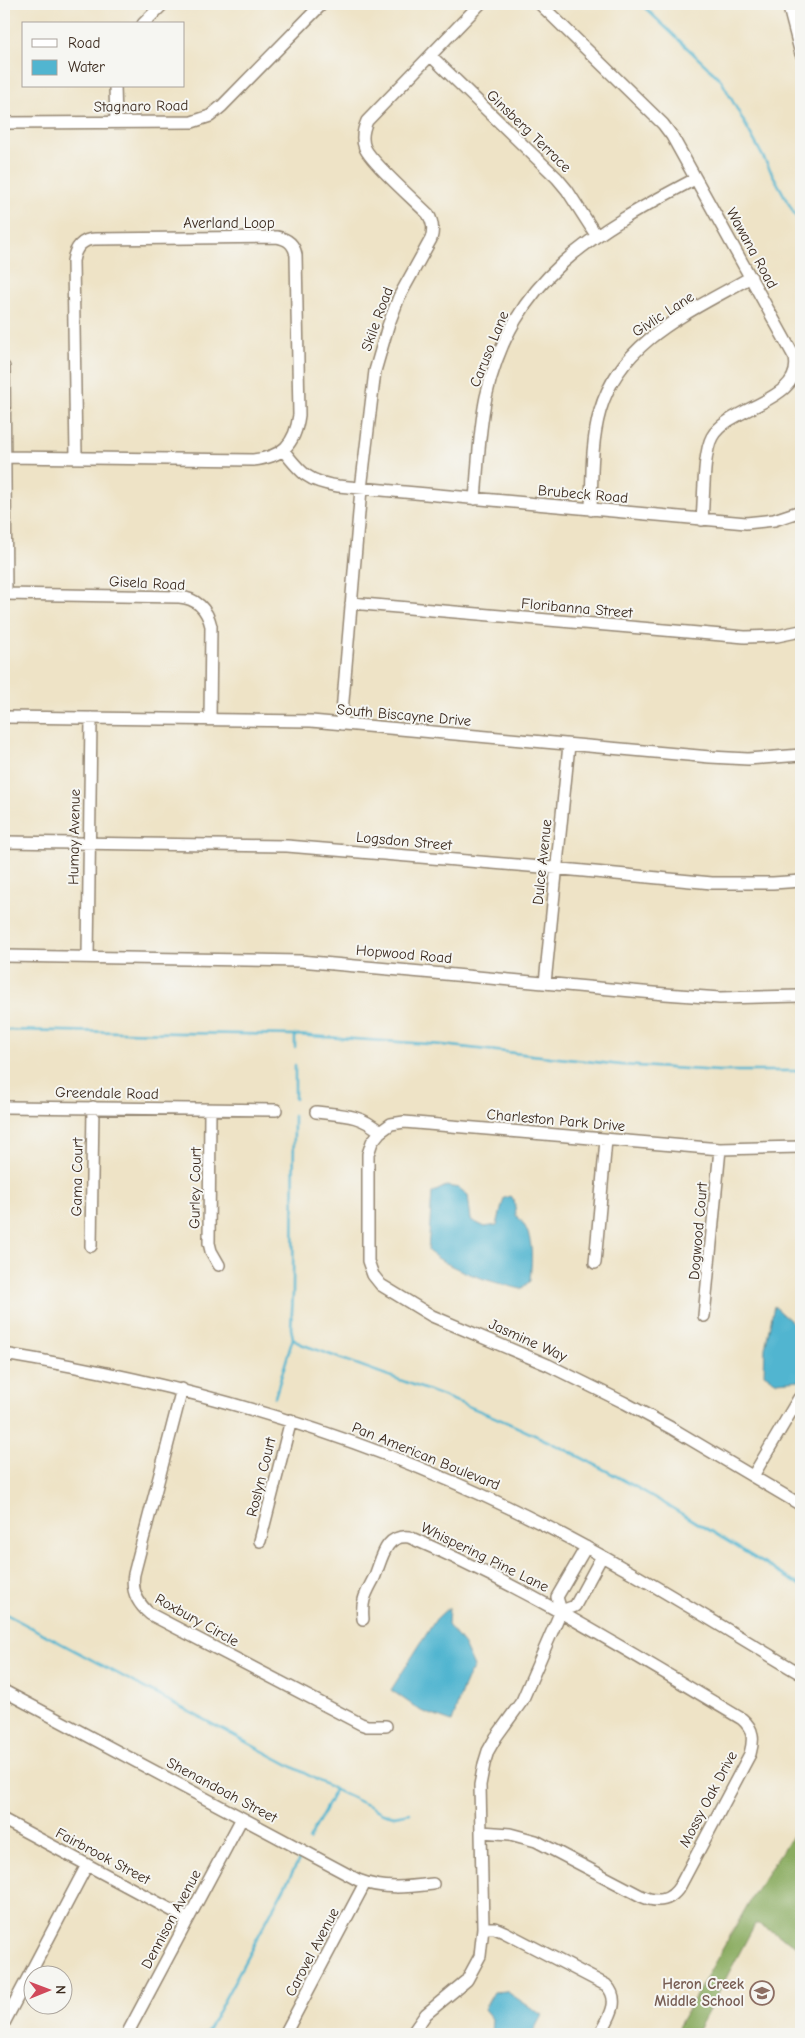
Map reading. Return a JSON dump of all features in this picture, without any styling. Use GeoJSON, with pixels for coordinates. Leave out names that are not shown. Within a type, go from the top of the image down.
{"type":"FeatureCollection","features":[{"type":"Feature","properties":{"kind":"street"},"geometry":{"type":"LineString","coordinates":[[145,22],[163,4]]}},
{"type":"Feature","properties":{"kind":"street","name":"Stagnaro Road"},"geometry":{"type":"LineString","coordinates":[[4,123],[192,122],[210,116],[322,4]]}},
{"type":"Feature","properties":{"kind":"street","name":"Skile Road"},"geometry":{"type":"LineString","coordinates":[[341,724],[371,391],[379,352],[399,297],[432,239],[433,232],[433,224],[428,214],[369,155],[365,149],[363,136],[368,121],[480,4]]}},
{"type":"Feature","properties":{"kind":"street","name":"Wawana Road"},"geometry":{"type":"LineString","coordinates":[[540,4],[654,113],[672,136],[793,352],[796,371],[790,384],[722,425],[713,435],[707,451],[702,520]]}},
{"type":"Feature","properties":{"kind":"street"},"geometry":{"type":"LineString","coordinates":[[788,4],[801,54]]}},
{"type":"Feature","properties":{"kind":"street","name":"Ginsberg Terrace"},"geometry":{"type":"LineString","coordinates":[[431,56],[557,178],[568,190],[596,235]]}},
{"type":"Feature","properties":{"kind":"street"},"geometry":{"type":"LineString","coordinates":[[115,88],[116,122]]}},
{"type":"Feature","properties":{"kind":"street","name":"Caruso Lane"},"geometry":{"type":"LineString","coordinates":[[475,499],[485,400],[493,371],[509,332],[526,303],[547,276],[572,253],[596,235],[695,179]]}},
{"type":"Feature","properties":{"kind":"street","name":"Averland Loop"},"geometry":{"type":"LineString","coordinates":[[76,457],[73,261],[74,254],[82,243],[95,238],[277,238],[288,240],[292,244],[296,255],[298,415],[295,433],[288,446],[282,450]]}},
{"type":"Feature","properties":{"kind":"street","name":"Givlic Lane"},"geometry":{"type":"LineString","coordinates":[[591,510],[597,421],[604,397],[620,368],[646,340],[666,326],[750,278]]}},
{"type":"Feature","properties":{"kind":"street"},"geometry":{"type":"LineString","coordinates":[[4,367],[5,594]]}},
{"type":"Feature","properties":{"kind":"street"},"geometry":{"type":"LineString","coordinates":[[5,457],[252,460],[271,457],[282,450]]}},
{"type":"Feature","properties":{"kind":"street","name":"Brubeck Road"},"geometry":{"type":"LineString","coordinates":[[282,450],[308,478],[325,484],[361,489],[702,520],[760,523],[801,511]]}},
{"type":"Feature","properties":{"kind":"street","name":"Gisela Road"},"geometry":{"type":"LineString","coordinates":[[5,594],[179,597],[195,601],[206,612],[211,626],[210,719]]}},
{"type":"Feature","properties":{"kind":"street","name":"Floribanna Street"},"geometry":{"type":"LineString","coordinates":[[351,603],[745,637],[777,636],[801,631]]}},
{"type":"Feature","properties":{"kind":"street","name":"South Biscayne Drive"},"geometry":{"type":"LineString","coordinates":[[4,717],[290,720],[732,758],[771,758],[801,755]]}},
{"type":"Feature","properties":{"kind":"street","name":"Humay Avenue"},"geometry":{"type":"LineString","coordinates":[[88,957],[91,718]]}},
{"type":"Feature","properties":{"kind":"street","name":"Dulce Avenue"},"geometry":{"type":"LineString","coordinates":[[545,982],[569,745]]}},
{"type":"Feature","properties":{"kind":"street","name":"Logsdon Street"},"geometry":{"type":"LineString","coordinates":[[4,842],[287,846],[712,884],[763,884],[801,881]]}},
{"type":"Feature","properties":{"kind":"street","name":"Hopwood Road"},"geometry":{"type":"LineString","coordinates":[[4,956],[300,961],[720,998],[801,996]]}},
{"type":"Feature","properties":{"kind":"street","name":"Greendale Road"},"geometry":{"type":"LineString","coordinates":[[4,1107],[210,1110]]}},
{"type":"Feature","properties":{"kind":"street","name":"Gama Court"},"geometry":{"type":"LineString","coordinates":[[91,1246],[93,1107]]}},
{"type":"Feature","properties":{"kind":"street"},"geometry":{"type":"LineString","coordinates":[[210,1110],[276,1110]]}},
{"type":"Feature","properties":{"kind":"street","name":"Gurley Court"},"geometry":{"type":"LineString","coordinates":[[210,1110],[209,1239],[211,1251],[219,1265]]}},
{"type":"Feature","properties":{"kind":"street"},"geometry":{"type":"LineString","coordinates":[[316,1112],[361,1118],[380,1132]]}},
{"type":"Feature","properties":{"kind":"street","name":"Charleston Park Drive"},"geometry":{"type":"LineString","coordinates":[[380,1132],[392,1124],[404,1122],[720,1149],[801,1147]]}},
{"type":"Feature","properties":{"kind":"street","name":"Jasmine Way"},"geometry":{"type":"LineString","coordinates":[[380,1132],[372,1142],[368,1160],[368,1261],[371,1272],[378,1282],[432,1316],[548,1365],[625,1403],[801,1505]]}},
{"type":"Feature","properties":{"kind":"street"},"geometry":{"type":"LineString","coordinates":[[595,1263],[606,1140]]}},
{"type":"Feature","properties":{"kind":"street","name":"Dogwood Court"},"geometry":{"type":"LineString","coordinates":[[704,1316],[720,1149]]}},
{"type":"Feature","properties":{"kind":"street","name":"Pan American Boulevard"},"geometry":{"type":"LineString","coordinates":[[4,1354],[105,1372],[182,1389],[291,1420],[434,1473],[515,1510],[586,1547],[801,1674]]}},
{"type":"Feature","properties":{"kind":"street","name":"Roxbury Circle"},"geometry":{"type":"LineString","coordinates":[[182,1389],[134,1574],[134,1588],[139,1603],[150,1614],[361,1724],[386,1726]]}},
{"type":"Feature","properties":{"kind":"street"},"geometry":{"type":"LineString","coordinates":[[753,1476],[799,1398]]}},
{"type":"Feature","properties":{"kind":"street","name":"Roslyn Court"},"geometry":{"type":"LineString","coordinates":[[260,1542],[291,1420]]}},
{"type":"Feature","properties":{"kind":"street","name":"Whispering Pine Lane"},"geometry":{"type":"LineString","coordinates":[[363,1619],[363,1601],[374,1578],[382,1554],[394,1539],[404,1536],[430,1546],[561,1611]]}},
{"type":"Feature","properties":{"kind":"street"},"geometry":{"type":"LineString","coordinates":[[412,2034],[426,2014],[467,1980],[480,1956],[484,1928],[480,1785],[484,1764],[496,1737],[522,1701],[561,1611],[558,1597],[586,1547]]}},
{"type":"Feature","properties":{"kind":"street"},"geometry":{"type":"LineString","coordinates":[[561,1611],[575,1606],[602,1556]]}},
{"type":"Feature","properties":{"kind":"street","name":"Mossy Oak Drive"},"geometry":{"type":"LineString","coordinates":[[481,1832],[510,1834],[536,1841],[640,1896],[653,1900],[664,1900],[674,1894],[680,1886],[750,1754],[753,1739],[752,1733],[747,1723],[742,1719],[561,1611]]}},
{"type":"Feature","properties":{"kind":"street","name":"Shenandoah Street"},"geometry":{"type":"LineString","coordinates":[[4,1691],[365,1883],[396,1888],[433,1884]]}},
{"type":"Feature","properties":{"kind":"street","name":"Dennison Avenue"},"geometry":{"type":"LineString","coordinates":[[127,2034],[242,1818]]}},
{"type":"Feature","properties":{"kind":"street","name":"Fairbrook Street"},"geometry":{"type":"LineString","coordinates":[[4,1820],[188,1919]]}},
{"type":"Feature","properties":{"kind":"street"},"geometry":{"type":"LineString","coordinates":[[4,2023],[87,1865]]}},
{"type":"Feature","properties":{"kind":"street","name":"Carovel Avenue"},"geometry":{"type":"LineString","coordinates":[[285,2034],[365,1883]]}},
{"type":"Feature","properties":{"kind":"street"},"geometry":{"type":"LineString","coordinates":[[484,1928],[495,1928],[504,1932],[606,1985],[613,1997],[613,2006],[600,2034]]}},
{"type":"Feature","properties":{"kind":"green space"},"geometry":{"type":"Polygon","coordinates":[[[801,1822],[801,1948],[759,1924],[755,1924],[696,2034],[674,2034],[755,1892],[801,1822]]]}},
{"type":"Feature","properties":{"kind":"water"},"geometry":{"type":"Polygon","coordinates":[[[446,1186],[459,1188],[468,1195],[471,1220],[485,1227],[497,1225],[504,1198],[510,1196],[514,1200],[516,1215],[526,1229],[531,1245],[530,1281],[521,1289],[460,1270],[428,1251],[432,1193],[446,1186]]]}},
{"type":"Feature","properties":{"kind":"water"},"geometry":{"type":"Polygon","coordinates":[[[774,1306],[801,1330],[801,1380],[777,1382],[764,1374],[765,1348],[774,1306]]]}},
{"type":"Feature","properties":{"kind":"water"},"geometry":{"type":"Polygon","coordinates":[[[449,1607],[448,1625],[464,1645],[474,1667],[464,1686],[452,1722],[421,1711],[391,1690],[436,1619],[449,1607]]]}},
{"type":"Feature","properties":{"kind":"water"},"geometry":{"type":"Polygon","coordinates":[[[506,1991],[542,2015],[532,2034],[491,2034],[492,2019],[484,2009],[494,1992],[506,1991]]]}},
{"type":"Feature","properties":{"kind":"waterway"},"geometry":{"type":"LineString","coordinates":[[641,4],[721,80],[801,226]]}},
{"type":"Feature","properties":{"kind":"waterway"},"geometry":{"type":"LineString","coordinates":[[4,1030],[295,1035],[443,1045],[621,1065],[719,1071],[801,1071]]}},
{"type":"Feature","properties":{"kind":"waterway"},"geometry":{"type":"LineString","coordinates":[[295,1035],[295,1047]]}},
{"type":"Feature","properties":{"kind":"waterway"},"geometry":{"type":"LineString","coordinates":[[295,1065],[295,1099]]}},
{"type":"Feature","properties":{"kind":"waterway"},"geometry":{"type":"LineString","coordinates":[[294,1116],[293,1294],[291,1328],[293,1338],[301,1344],[482,1412],[575,1454],[673,1509],[801,1586]]}},
{"type":"Feature","properties":{"kind":"waterway"},"geometry":{"type":"LineString","coordinates":[[275,1397],[293,1338]]}},
{"type":"Feature","properties":{"kind":"waterway"},"geometry":{"type":"LineString","coordinates":[[4,1613],[336,1790],[383,1813],[394,1816],[410,1813]]}},
{"type":"Feature","properties":{"kind":"waterway"},"geometry":{"type":"LineString","coordinates":[[309,1840],[335,1790]]}},
{"type":"Feature","properties":{"kind":"waterway"},"geometry":{"type":"LineString","coordinates":[[206,2034],[299,1860]]}},
{"type":"Feature","properties":{"kind":"place","name":"Heron Creek Middle School"},"geometry":{"type":"Point","coordinates":[762,1993]}}]}
